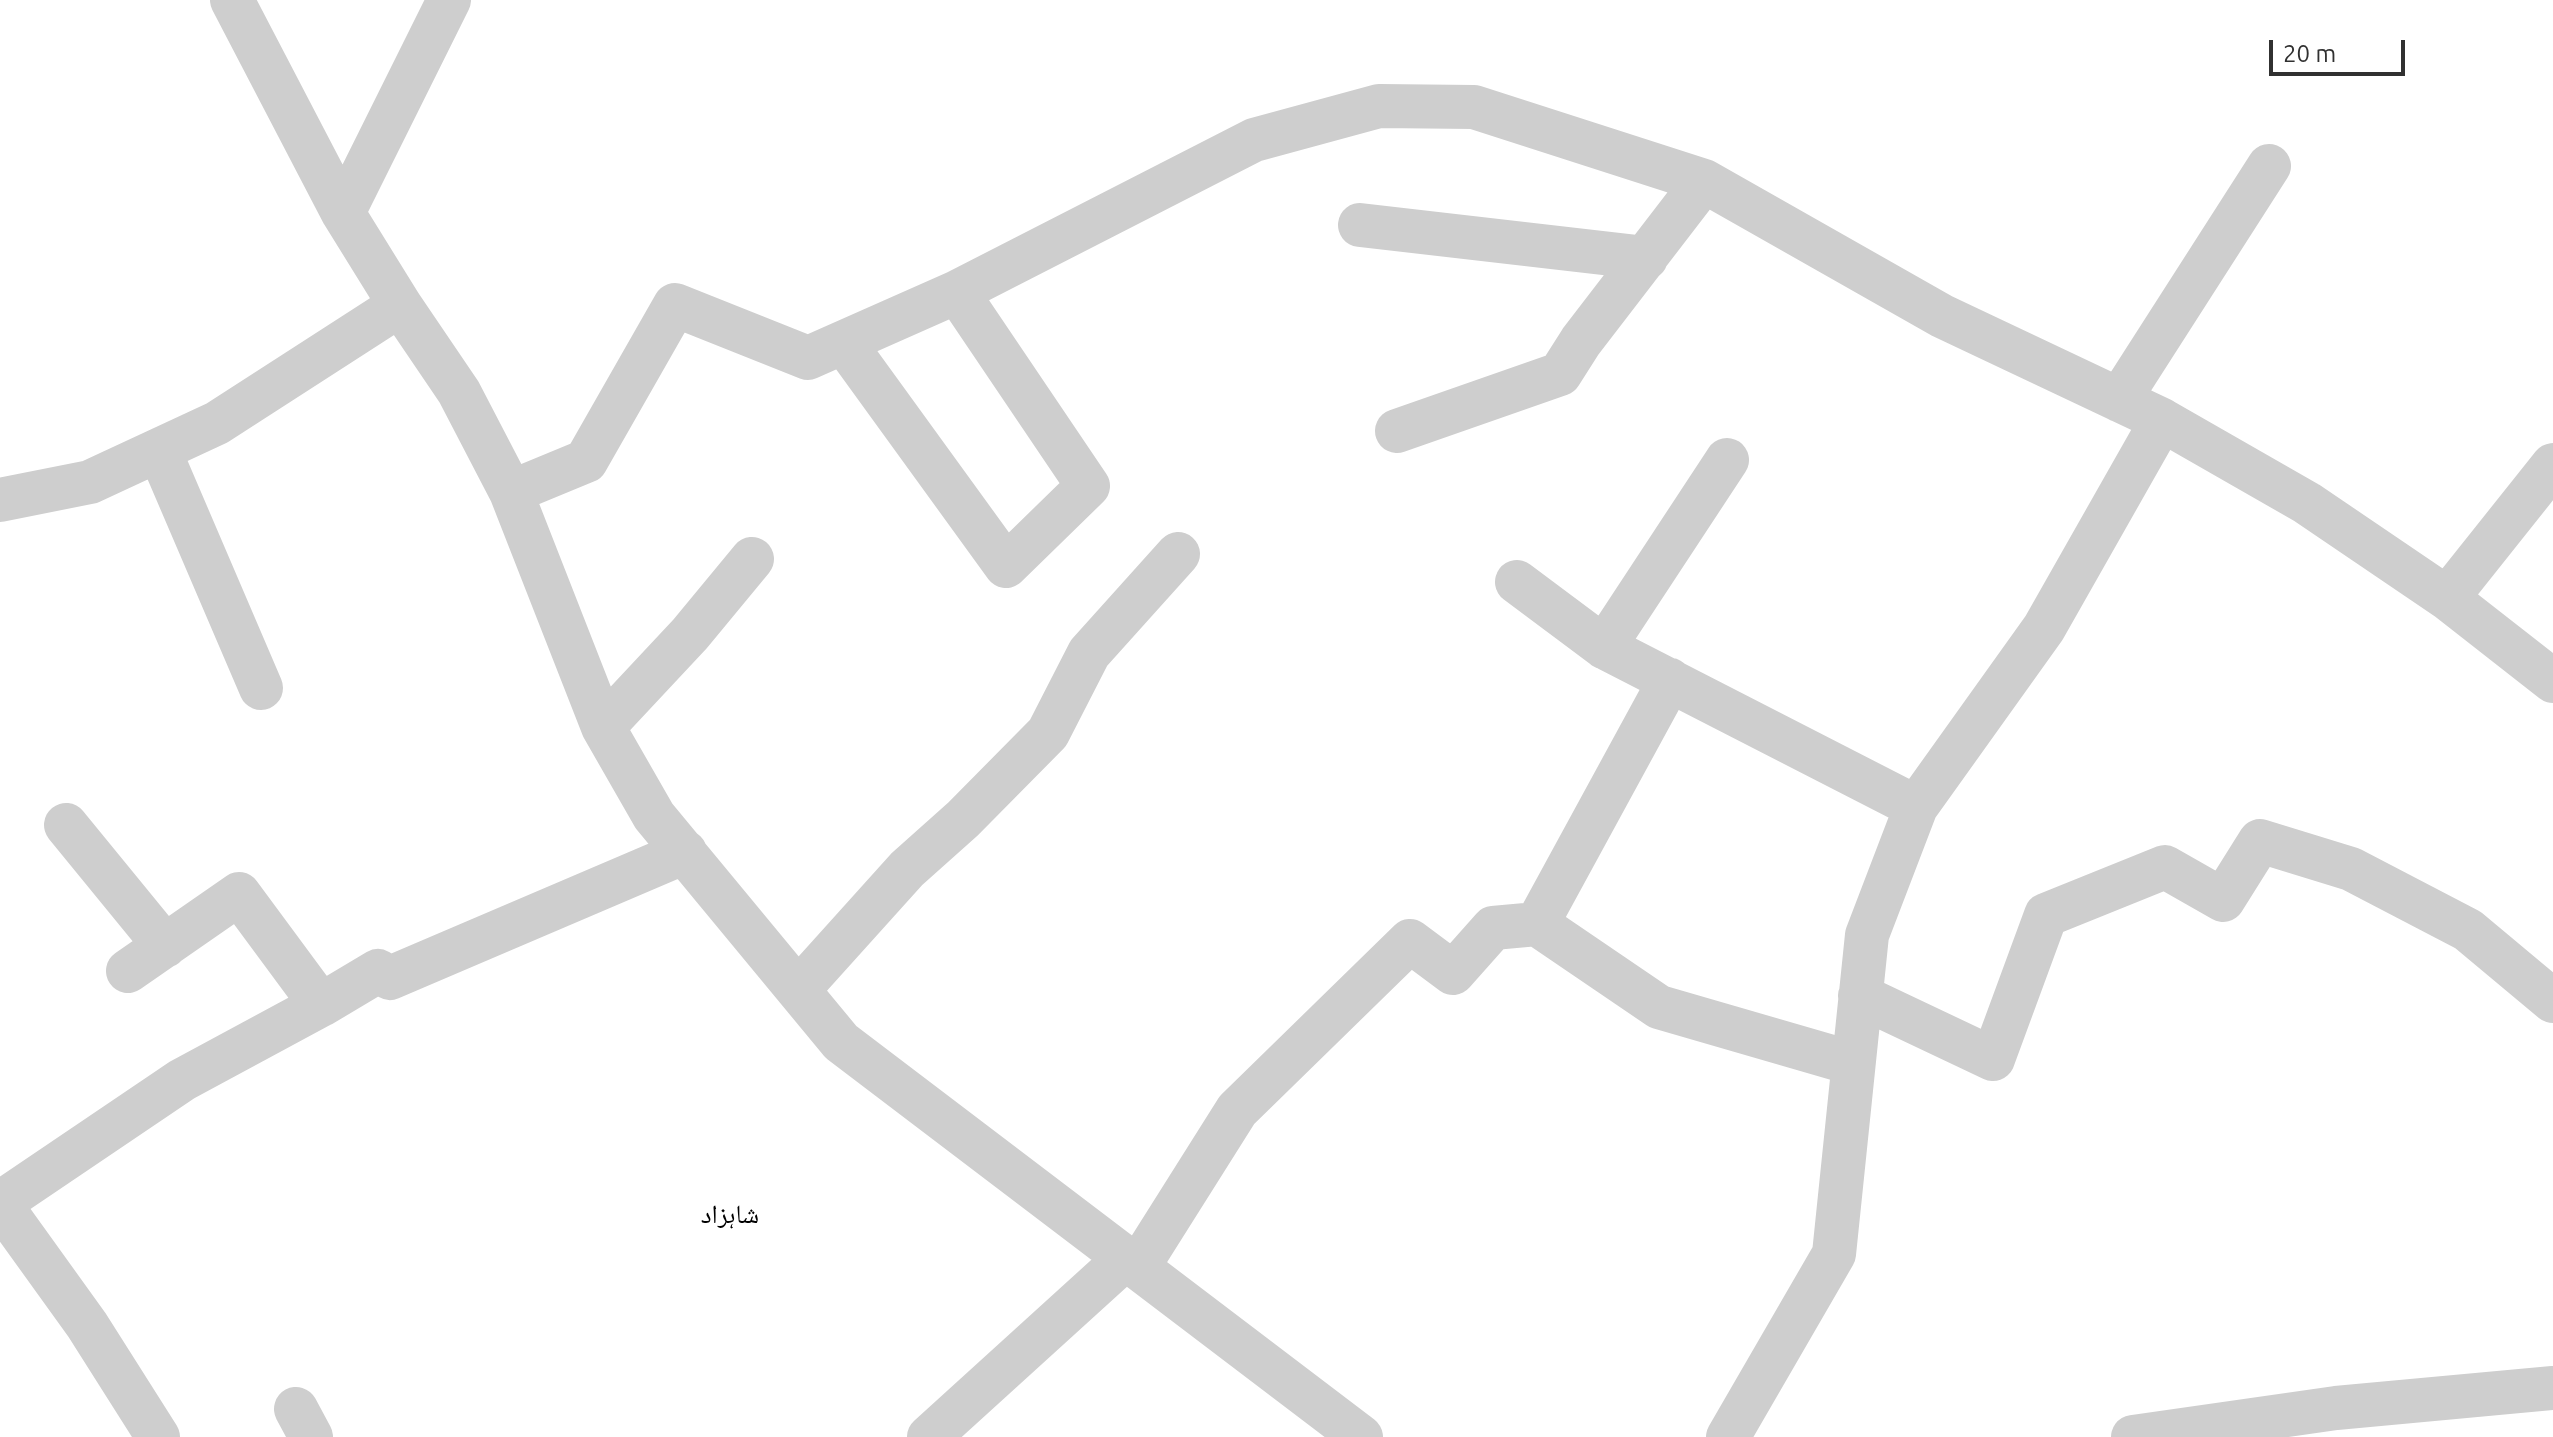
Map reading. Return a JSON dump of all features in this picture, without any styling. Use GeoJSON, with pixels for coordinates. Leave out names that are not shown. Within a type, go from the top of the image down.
{"type":"FeatureCollection","features":[{"type":"Feature","properties":{"kind":"street"},"geometry":{"type":"LineString","coordinates":[[232,0],[343,213],[459,392],[511,492],[603,727],[654,816],[841,1042],[1361,1437]]}},
{"type":"Feature","properties":{"kind":"street"},"geometry":{"type":"LineString","coordinates":[[343,213],[449,0]]}},
{"type":"Feature","properties":{"kind":"street"},"geometry":{"type":"LineString","coordinates":[[511,492],[586,461],[675,305],[808,358],[957,292],[1254,140],[1379,106],[1474,107],[1704,181],[1942,316],[2162,420],[2307,503],[2447,598],[2553,681]]}},
{"type":"Feature","properties":{"kind":"street"},"geometry":{"type":"LineString","coordinates":[[2119,400],[2269,166]]}},
{"type":"Feature","properties":{"kind":"street"},"geometry":{"type":"LineString","coordinates":[[1397,431],[1560,374],[1581,341],[1704,181]]}},
{"type":"Feature","properties":{"kind":"street"},"geometry":{"type":"LineString","coordinates":[[1360,225],[1646,258]]}},
{"type":"Feature","properties":{"kind":"street"},"geometry":{"type":"LineString","coordinates":[[845,344],[1006,566],[1088,486],[957,292]]}},
{"type":"Feature","properties":{"kind":"street"},"geometry":{"type":"LineString","coordinates":[[0,500],[90,482],[217,423],[400,305]]}},
{"type":"Feature","properties":{"kind":"street"},"geometry":{"type":"LineString","coordinates":[[1728,1437],[1834,1254],[1867,935],[1916,807],[2044,628],[2162,420]]}},
{"type":"Feature","properties":{"kind":"street"},"geometry":{"type":"LineString","coordinates":[[159,450],[261,688]]}},
{"type":"Feature","properties":{"kind":"street"},"geometry":{"type":"LineString","coordinates":[[1604,647],[1727,460]]}},
{"type":"Feature","properties":{"kind":"street"},"geometry":{"type":"LineString","coordinates":[[2447,598],[2553,465]]}},
{"type":"Feature","properties":{"kind":"street"},"geometry":{"type":"LineString","coordinates":[[798,990],[907,869],[963,819],[1048,733],[1089,653],[1178,554]]}},
{"type":"Feature","properties":{"kind":"street"},"geometry":{"type":"LineString","coordinates":[[603,727],[690,634],[752,559]]}},
{"type":"Feature","properties":{"kind":"street"},"geometry":{"type":"LineString","coordinates":[[1517,582],[1604,647],[1916,807]]}},
{"type":"Feature","properties":{"kind":"street"},"geometry":{"type":"LineString","coordinates":[[1537,924],[1670,680]]}},
{"type":"Feature","properties":{"kind":"street"},"geometry":{"type":"LineString","coordinates":[[66,825],[165,946]]}},
{"type":"Feature","properties":{"kind":"street"},"geometry":{"type":"LineString","coordinates":[[1860,996],[1993,1059],[2046,915],[2165,867],[2223,900],[2260,841],[2351,869],[2468,930],[2553,1001]]}},
{"type":"Feature","properties":{"kind":"street"},"geometry":{"type":"LineString","coordinates":[[158,1437],[87,1325],[0,1203],[182,1080],[378,971],[390,978],[685,852]]}},
{"type":"Feature","properties":{"kind":"street"},"geometry":{"type":"LineString","coordinates":[[128,971],[239,894],[321,1005]]}},
{"type":"Feature","properties":{"kind":"street"},"geometry":{"type":"LineString","coordinates":[[929,1437],[1132,1262],[1237,1110],[1410,941],[1453,973],[1493,928],[1537,924],[1659,1007],[1852,1063]]}},
{"type":"Feature","properties":{"kind":"street"},"geometry":{"type":"LineString","coordinates":[[2133,1437],[2336,1408],[2553,1388]]}},
{"type":"Feature","properties":{"kind":"district","name":"شاہزاد"},"geometry":{"type":"Point","coordinates":[730,1214]}}]}
